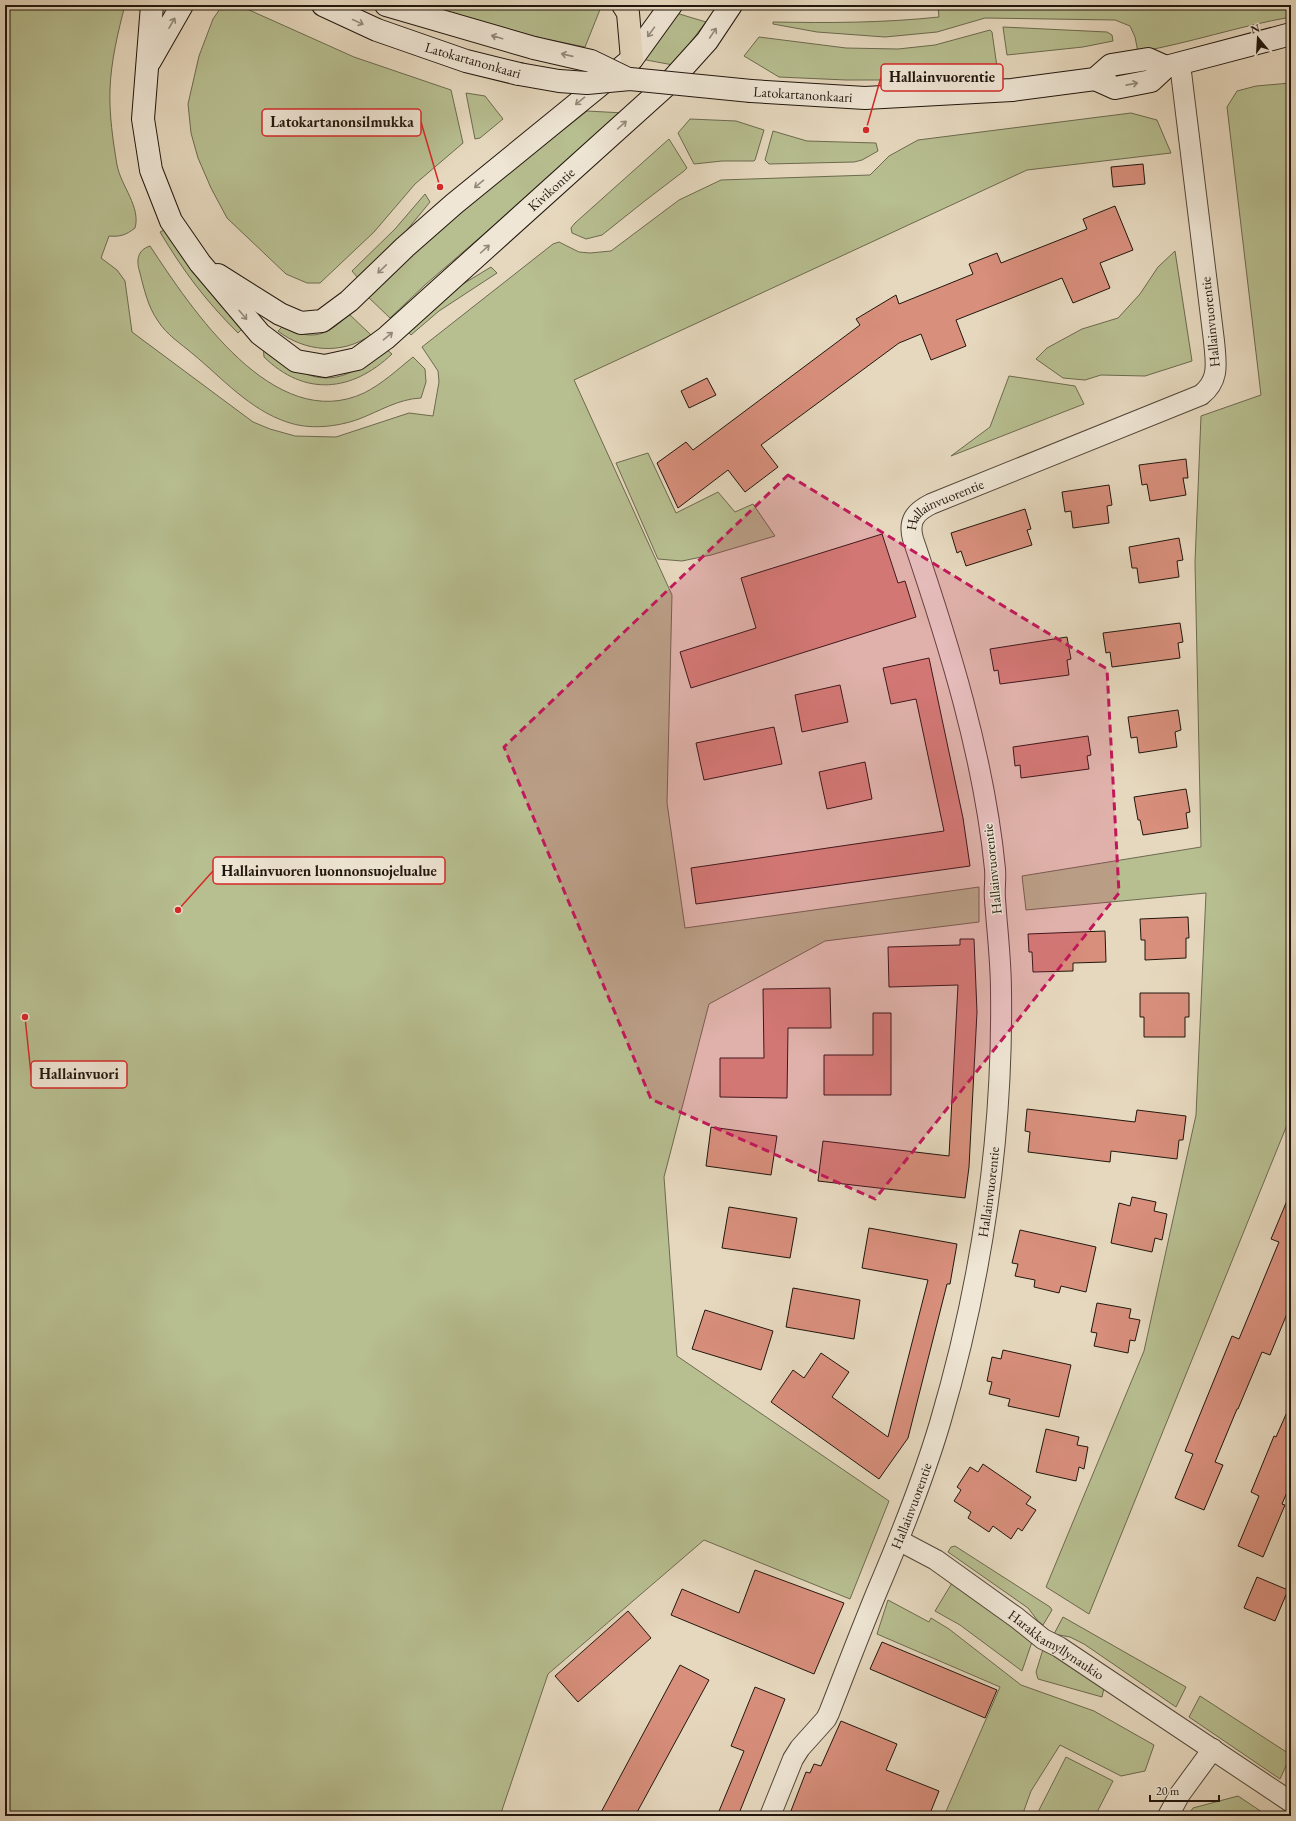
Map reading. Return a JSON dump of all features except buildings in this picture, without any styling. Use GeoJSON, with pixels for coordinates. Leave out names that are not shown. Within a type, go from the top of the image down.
{"type":"FeatureCollection","features":[{"type":"Feature","properties":{"kind":"highway"},"geometry":{"type":"LineString","coordinates":[[623,5],[628,13],[631,69]]}},
{"type":"Feature","properties":{"kind":"street"},"geometry":{"type":"LineString","coordinates":[[152,5],[143,119],[151,170],[171,221],[200,263],[280,314],[301,323],[322,321],[349,301],[405,247],[454,204],[631,69],[671,5]]}},
{"type":"Feature","properties":{"kind":"street"},"geometry":{"type":"LineString","coordinates":[[148,66],[182,5]]}},
{"type":"Feature","properties":{"kind":"street","name":"Latokartanonkaari"},"geometry":{"type":"LineString","coordinates":[[323,5],[377,30],[466,61],[519,74],[559,81],[587,83],[631,69]]}},
{"type":"Feature","properties":{"kind":"street","name":"Latokartanonkaari"},"geometry":{"type":"LineString","coordinates":[[386,5],[534,48],[631,69],[751,91],[865,98],[1012,90],[1095,79],[1115,88],[1151,81],[1173,66],[1291,34]]}},
{"type":"Feature","properties":{"kind":"street","name":"Kivikontie"},"geometry":{"type":"LineString","coordinates":[[200,263],[260,334],[296,361],[326,366],[357,359],[386,338],[670,82],[707,41],[731,5]]}},
{"type":"Feature","properties":{"kind":"street","name":"Hallainvuorentie"},"geometry":{"type":"LineString","coordinates":[[770,1816],[793,1759],[800,1748],[826,1719],[829,1713],[878,1590],[900,1541],[940,1425],[969,1307],[991,1181],[997,1123],[1001,1010],[999,938],[994,885],[995,872],[980,775],[952,659],[913,538],[911,524],[914,516],[920,510],[931,504],[1201,395],[1210,388],[1216,372],[1214,341],[1173,66]]}},
{"type":"Feature","properties":{"kind":"street","name":"Harakkamyllynaukio"},"geometry":{"type":"LineString","coordinates":[[900,1541],[936,1560],[1017,1618],[1043,1639],[1059,1647],[1291,1802]]}},
{"type":"Feature","properties":{"kind":"street"},"geometry":{"type":"LineString","coordinates":[[1168,1816],[1180,1794],[1213,1750]]}},
{"type":"Feature","properties":{"kind":"highlighted area"},"geometry":{"type":"Polygon","coordinates":[[[788,475],[1107,669],[1119,893],[875,1199],[651,1099],[504,747],[788,475]]]}},
{"type":"Feature","properties":{"kind":"green space"},"geometry":{"type":"Polygon","coordinates":[[[5,5],[125,5],[113,57],[110,108],[117,165],[122,181],[133,204],[136,220],[135,228],[129,232],[120,236],[109,236],[101,258],[117,270],[125,281],[132,332],[253,422],[270,429],[295,436],[336,437],[409,413],[433,416],[439,382],[438,371],[422,347],[553,244],[559,242],[579,252],[590,253],[611,251],[679,200],[721,180],[870,175],[889,156],[918,140],[1131,113],[1157,120],[1171,153],[1027,170],[574,380],[672,595],[667,803],[685,928],[979,887],[979,922],[825,941],[709,1004],[664,1177],[677,1356],[889,1501],[850,1599],[704,1540],[548,1674],[500,1816],[5,1816],[5,5]]]}},
{"type":"Feature","properties":{"kind":"green space"},"geometry":{"type":"Polygon","coordinates":[[[238,5],[354,57],[451,90],[463,143],[415,184],[374,232],[320,283],[307,283],[286,274],[227,218],[211,188],[198,158],[191,133],[188,104],[199,56],[213,19],[222,6],[238,5]]]}},
{"type":"Feature","properties":{"kind":"green space"},"geometry":{"type":"Polygon","coordinates":[[[426,5],[599,5],[601,7],[585,47],[536,37],[426,5]]]}},
{"type":"Feature","properties":{"kind":"green space"},"geometry":{"type":"Polygon","coordinates":[[[1291,5],[1291,17],[1138,52],[1135,37],[1130,26],[1115,20],[985,18],[937,32],[885,37],[817,32],[773,24],[773,22],[856,22],[939,17],[938,6],[1291,5]]]}},
{"type":"Feature","properties":{"kind":"green space"},"geometry":{"type":"Polygon","coordinates":[[[676,13],[706,22],[673,65],[641,59],[676,13]]]}},
{"type":"Feature","properties":{"kind":"green space"},"geometry":{"type":"Polygon","coordinates":[[[1003,27],[1107,32],[1112,35],[1113,41],[1083,47],[1007,55],[1003,27]]]}},
{"type":"Feature","properties":{"kind":"green space"},"geometry":{"type":"Polygon","coordinates":[[[990,30],[992,32],[997,67],[957,78],[938,80],[846,80],[779,77],[744,56],[759,37],[846,48],[898,49],[935,45],[990,30]]]}},
{"type":"Feature","properties":{"kind":"green space"},"geometry":{"type":"Polygon","coordinates":[[[1291,83],[1291,1115],[1089,1614],[1046,1587],[1144,1351],[1196,1115],[1206,893],[1026,910],[1022,876],[1201,847],[1195,562],[1201,416],[1261,395],[1227,107],[1237,91],[1256,86],[1291,83]]]}},
{"type":"Feature","properties":{"kind":"green space"},"geometry":{"type":"Polygon","coordinates":[[[466,93],[485,96],[503,119],[480,138],[475,139],[466,93]]]}},
{"type":"Feature","properties":{"kind":"green space"},"geometry":{"type":"Polygon","coordinates":[[[587,111],[624,113],[426,284],[390,318],[366,295],[458,213],[587,111]]]}},
{"type":"Feature","properties":{"kind":"green space"},"geometry":{"type":"Polygon","coordinates":[[[690,119],[736,121],[764,130],[755,160],[694,164],[678,133],[690,119]]]}},
{"type":"Feature","properties":{"kind":"green space"},"geometry":{"type":"Polygon","coordinates":[[[773,131],[807,141],[876,143],[878,151],[862,160],[854,162],[769,164],[765,160],[773,131]]]}},
{"type":"Feature","properties":{"kind":"green space"},"geometry":{"type":"Polygon","coordinates":[[[669,139],[687,168],[684,171],[602,235],[586,239],[572,233],[571,228],[575,223],[669,139]]]}},
{"type":"Feature","properties":{"kind":"green space"},"geometry":{"type":"Polygon","coordinates":[[[425,194],[430,202],[402,236],[358,278],[352,271],[395,229],[425,194]]]}},
{"type":"Feature","properties":{"kind":"green space"},"geometry":{"type":"Polygon","coordinates":[[[164,230],[244,327],[238,333],[215,309],[187,273],[160,232],[164,230]]]}},
{"type":"Feature","properties":{"kind":"green space"},"geometry":{"type":"Polygon","coordinates":[[[150,246],[188,301],[212,331],[239,358],[268,381],[298,396],[331,401],[364,393],[383,381],[413,357],[425,369],[426,382],[421,398],[397,403],[359,419],[332,426],[304,426],[287,422],[261,410],[249,402],[174,339],[165,331],[158,321],[147,298],[138,264],[139,256],[142,250],[150,246]]]}},
{"type":"Feature","properties":{"kind":"green space"},"geometry":{"type":"Polygon","coordinates":[[[1175,251],[1192,361],[1145,376],[1101,375],[1085,380],[1063,378],[1036,359],[1047,348],[1082,329],[1118,318],[1140,294],[1158,267],[1175,251]]]}},
{"type":"Feature","properties":{"kind":"green space"},"geometry":{"type":"Polygon","coordinates":[[[491,267],[497,273],[439,311],[411,335],[405,329],[443,296],[491,267]]]}},
{"type":"Feature","properties":{"kind":"green space"},"geometry":{"type":"Polygon","coordinates":[[[349,314],[371,335],[348,346],[336,348],[312,347],[289,338],[278,331],[283,326],[302,334],[319,334],[326,332],[349,314]]]}},
{"type":"Feature","properties":{"kind":"green space"},"geometry":{"type":"Polygon","coordinates":[[[263,345],[302,372],[325,378],[347,374],[357,369],[385,348],[392,354],[377,367],[361,376],[345,382],[328,385],[312,384],[296,379],[280,370],[264,357],[263,345]]]}},
{"type":"Feature","properties":{"kind":"green space"},"geometry":{"type":"Polygon","coordinates":[[[1009,376],[1075,386],[1084,404],[951,456],[990,427],[1009,376]]]}},
{"type":"Feature","properties":{"kind":"green space"},"geometry":{"type":"Polygon","coordinates":[[[648,453],[676,513],[718,492],[735,512],[753,504],[775,536],[711,555],[682,561],[658,559],[616,463],[648,453]]]}},
{"type":"Feature","properties":{"kind":"green space"},"geometry":{"type":"Polygon","coordinates":[[[955,1546],[1050,1607],[1052,1610],[1043,1625],[1028,1608],[948,1552],[951,1547],[955,1546]]]}},
{"type":"Feature","properties":{"kind":"green space"},"geometry":{"type":"Polygon","coordinates":[[[952,1583],[1033,1639],[1022,1671],[960,1625],[935,1611],[952,1583]]]}},
{"type":"Feature","properties":{"kind":"green space"},"geometry":{"type":"Polygon","coordinates":[[[888,1600],[929,1622],[931,1618],[949,1629],[1021,1685],[1094,1711],[1154,1745],[1145,1771],[1121,1776],[1060,1745],[1031,1791],[1022,1816],[944,1816],[1000,1687],[877,1634],[888,1600]]]}},
{"type":"Feature","properties":{"kind":"green space"},"geometry":{"type":"Polygon","coordinates":[[[1063,1617],[1186,1687],[1176,1707],[1084,1644],[1070,1637],[1054,1634],[1063,1617]]]}},
{"type":"Feature","properties":{"kind":"green space"},"geometry":{"type":"Polygon","coordinates":[[[1044,1646],[1104,1688],[1102,1697],[1038,1679],[1036,1672],[1044,1646]]]}},
{"type":"Feature","properties":{"kind":"green space"},"geometry":{"type":"Polygon","coordinates":[[[1200,1696],[1291,1755],[1280,1779],[1189,1717],[1200,1696]]]}},
{"type":"Feature","properties":{"kind":"green space"},"geometry":{"type":"Polygon","coordinates":[[[1066,1757],[1113,1781],[1095,1816],[1036,1816],[1066,1757]]]}},
{"type":"Feature","properties":{"kind":"green space"},"geometry":{"type":"Polygon","coordinates":[[[1238,1796],[1268,1816],[1187,1816],[1193,1808],[1238,1796]]]}},
{"type":"Feature","properties":{"kind":"place","name":"Hallainvuorentie"},"geometry":{"type":"Point","coordinates":[866,130]}},
{"type":"Feature","properties":{"kind":"place","name":"Latokartanonsilmukka"},"geometry":{"type":"Point","coordinates":[440,187]}},
{"type":"Feature","properties":{"kind":"place","name":"Hallainvuoren luonnonsuojelualue"},"geometry":{"type":"Point","coordinates":[178,910]}},
{"type":"Feature","properties":{"kind":"place","name":"Hallainvuori"},"geometry":{"type":"Point","coordinates":[25,1017]}}]}
